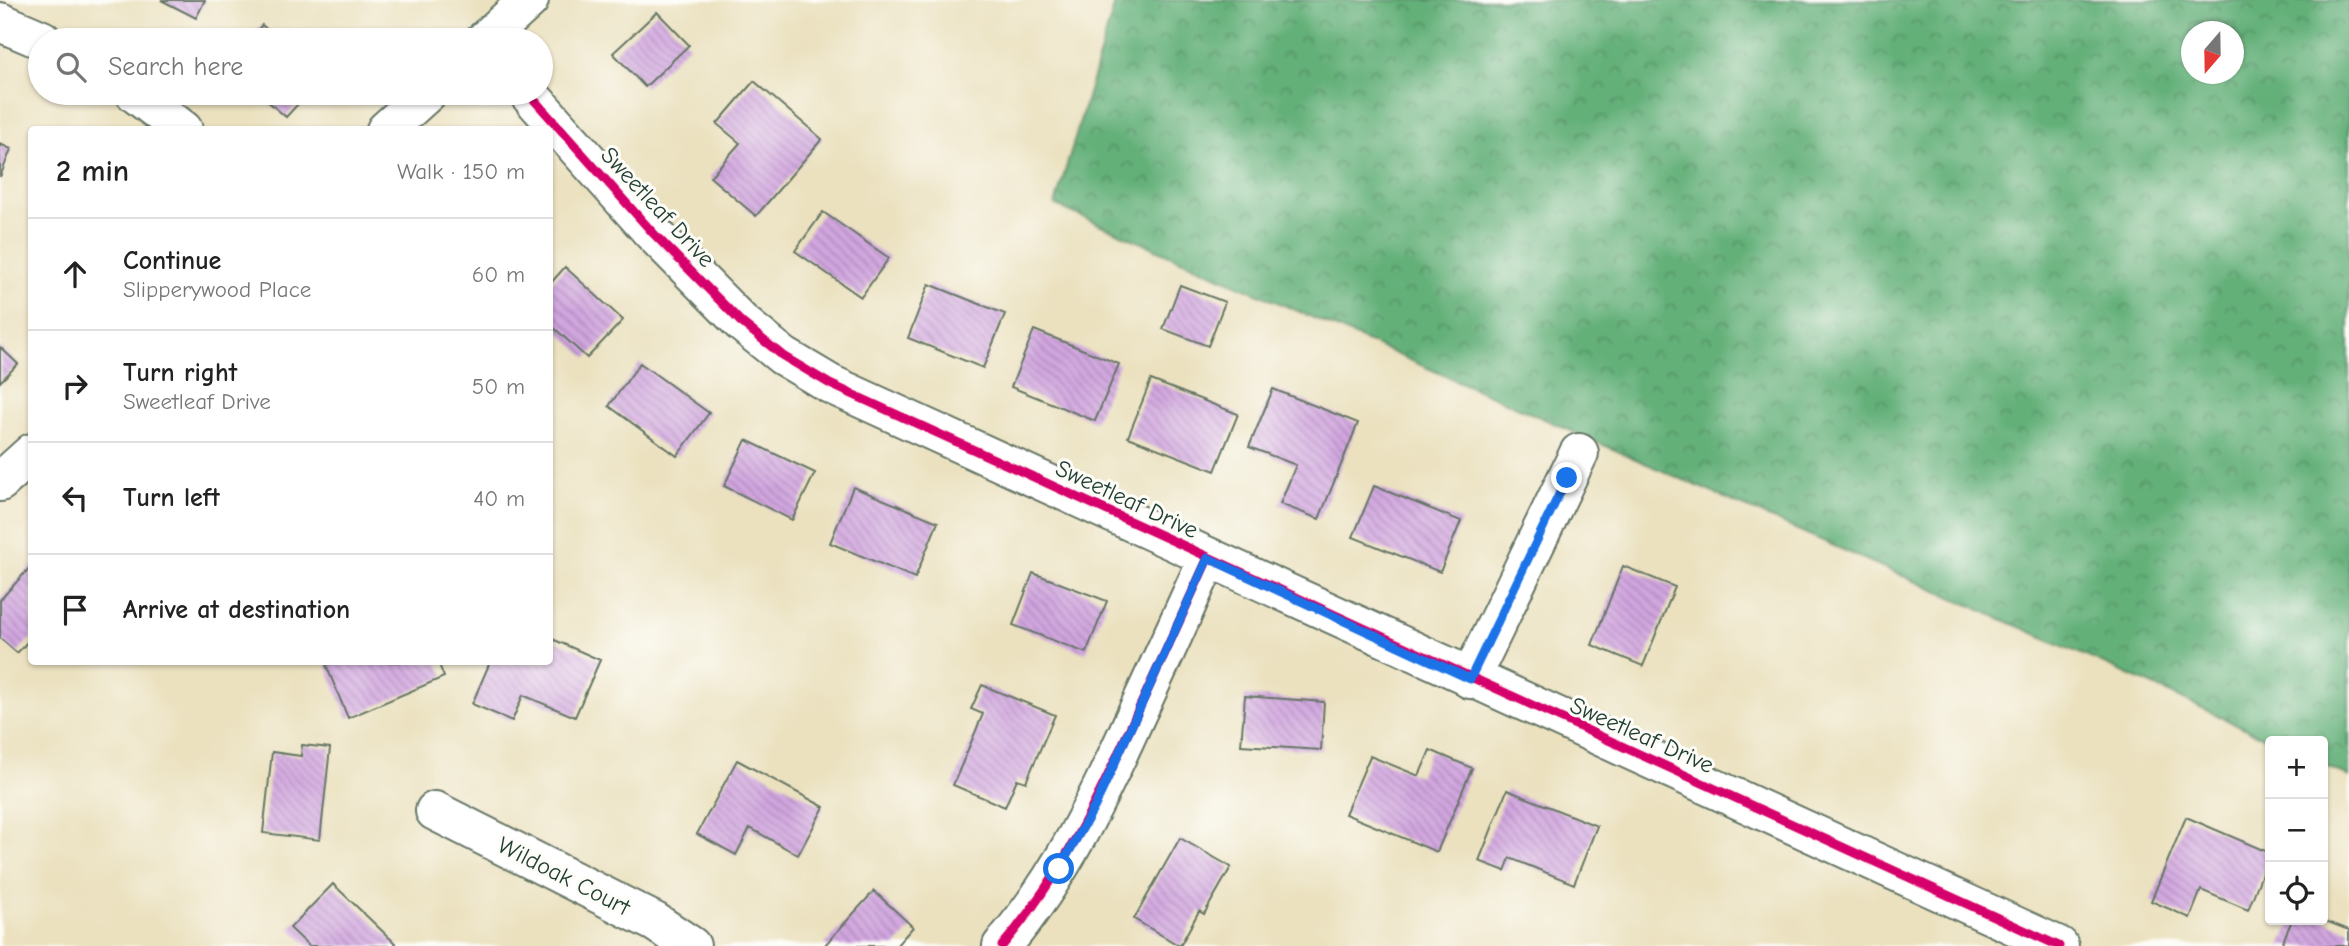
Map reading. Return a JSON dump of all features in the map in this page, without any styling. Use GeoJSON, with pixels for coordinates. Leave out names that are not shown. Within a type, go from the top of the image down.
{"type":"FeatureCollection","features":[{"type":"Feature","properties":{"kind":"street"},"geometry":{"type":"LineString","coordinates":[[498,28],[529,0]]}},
{"type":"Feature","properties":{"kind":"street"},"geometry":{"type":"LineString","coordinates":[[0,22],[28,34]]}},
{"type":"Feature","properties":{"kind":"street"},"geometry":{"type":"LineString","coordinates":[[151,105],[178,126]]}},
{"type":"Feature","properties":{"kind":"street"},"geometry":{"type":"LineString","coordinates":[[390,126],[414,105]]}},
{"type":"Feature","properties":{"kind":"street","name":"Sweetleaf Drive"},"geometry":{"type":"LineString","coordinates":[[539,105],[653,233],[741,322],[783,356],[830,384],[1470,679],[2059,946]]}},
{"type":"Feature","properties":{"kind":"street"},"geometry":{"type":"LineString","coordinates":[[1470,679],[1579,453]]}},
{"type":"Feature","properties":{"kind":"street"},"geometry":{"type":"LineString","coordinates":[[0,482],[28,457]]}},
{"type":"Feature","properties":{"kind":"street"},"geometry":{"type":"LineString","coordinates":[[1002,946],[1059,869],[1095,806],[1208,558]]}},
{"type":"Feature","properties":{"kind":"street","name":"Wildoak Court"},"geometry":{"type":"LineString","coordinates":[[435,811],[655,922],[691,946]]}},
{"type":"Feature","properties":{"kind":"green space"},"geometry":{"type":"Polygon","coordinates":[[[1116,0],[2349,0],[2349,777],[2328,767],[2328,736],[2265,738],[2152,685],[1055,205],[1116,0]]]}},
{"type":"Feature","properties":{"kind":"building"},"geometry":{"type":"Polygon","coordinates":[[[161,0],[205,0],[196,18],[161,0]]]}},
{"type":"Feature","properties":{"kind":"building"},"geometry":{"type":"Polygon","coordinates":[[[657,12],[689,45],[645,87],[613,53],[657,12]]]}},
{"type":"Feature","properties":{"kind":"building"},"geometry":{"type":"Polygon","coordinates":[[[754,81],[822,139],[756,216],[710,177],[740,143],[717,124],[754,81]]]}},
{"type":"Feature","properties":{"kind":"building"},"geometry":{"type":"Polygon","coordinates":[[[272,105],[297,105],[286,117],[272,105]]]}},
{"type":"Feature","properties":{"kind":"building"},"geometry":{"type":"Polygon","coordinates":[[[0,144],[11,149],[0,177],[0,144]]]}},
{"type":"Feature","properties":{"kind":"building"},"geometry":{"type":"Polygon","coordinates":[[[823,212],[889,258],[861,297],[795,251],[823,212]]]}},
{"type":"Feature","properties":{"kind":"building"},"geometry":{"type":"Polygon","coordinates":[[[565,267],[623,320],[587,358],[553,327],[553,281],[565,267]]]}},
{"type":"Feature","properties":{"kind":"building"},"geometry":{"type":"Polygon","coordinates":[[[929,284],[1005,314],[983,368],[908,338],[929,284]]]}},
{"type":"Feature","properties":{"kind":"building"},"geometry":{"type":"Polygon","coordinates":[[[1180,285],[1225,302],[1208,346],[1163,329],[1180,285]]]}},
{"type":"Feature","properties":{"kind":"building"},"geometry":{"type":"Polygon","coordinates":[[[1034,330],[1119,364],[1095,421],[1011,387],[1034,330]]]}},
{"type":"Feature","properties":{"kind":"building"},"geometry":{"type":"Polygon","coordinates":[[[0,347],[18,364],[0,382],[0,347]]]}},
{"type":"Feature","properties":{"kind":"building"},"geometry":{"type":"Polygon","coordinates":[[[640,363],[709,413],[677,456],[609,406],[640,363]]]}},
{"type":"Feature","properties":{"kind":"building"},"geometry":{"type":"Polygon","coordinates":[[[1151,380],[1238,414],[1215,471],[1128,437],[1151,380]]]}},
{"type":"Feature","properties":{"kind":"building"},"geometry":{"type":"Polygon","coordinates":[[[1273,389],[1358,423],[1319,519],[1280,504],[1296,465],[1249,447],[1273,389]]]}},
{"type":"Feature","properties":{"kind":"building"},"geometry":{"type":"Polygon","coordinates":[[[746,440],[815,473],[792,520],[724,486],[746,440]]]}},
{"type":"Feature","properties":{"kind":"building"},"geometry":{"type":"Polygon","coordinates":[[[1374,486],[1461,521],[1440,572],[1353,537],[1374,486]]]}},
{"type":"Feature","properties":{"kind":"building"},"geometry":{"type":"Polygon","coordinates":[[[853,487],[938,522],[915,578],[830,543],[853,487]]]}},
{"type":"Feature","properties":{"kind":"building"},"geometry":{"type":"Polygon","coordinates":[[[1623,566],[1675,587],[1643,666],[1592,645],[1623,566]]]}},
{"type":"Feature","properties":{"kind":"building"},"geometry":{"type":"Polygon","coordinates":[[[28,569],[28,641],[17,653],[0,638],[0,600],[28,569]]]}},
{"type":"Feature","properties":{"kind":"building"},"geometry":{"type":"Polygon","coordinates":[[[1033,573],[1107,601],[1086,653],[1013,625],[1033,573]]]}},
{"type":"Feature","properties":{"kind":"building"},"geometry":{"type":"Polygon","coordinates":[[[553,639],[600,660],[575,717],[523,695],[512,721],[472,704],[489,665],[553,665],[553,639]]]}},
{"type":"Feature","properties":{"kind":"building"},"geometry":{"type":"Polygon","coordinates":[[[326,665],[439,665],[444,677],[348,718],[326,665]]]}},
{"type":"Feature","properties":{"kind":"building"},"geometry":{"type":"Polygon","coordinates":[[[982,685],[1055,715],[1026,782],[1017,779],[1005,807],[953,785],[983,714],[971,709],[982,685]]]}},
{"type":"Feature","properties":{"kind":"building"},"geometry":{"type":"Polygon","coordinates":[[[1245,696],[1324,702],[1321,750],[1241,745],[1245,696]]]}},
{"type":"Feature","properties":{"kind":"building"},"geometry":{"type":"Polygon","coordinates":[[[302,745],[330,748],[320,840],[263,833],[272,752],[301,756],[302,745]]]}},
{"type":"Feature","properties":{"kind":"building"},"geometry":{"type":"Polygon","coordinates":[[[1430,750],[1472,768],[1437,852],[1345,814],[1370,756],[1419,776],[1430,750]]]}},
{"type":"Feature","properties":{"kind":"building"},"geometry":{"type":"Polygon","coordinates":[[[737,760],[824,807],[798,855],[750,828],[736,855],[697,834],[737,760]]]}},
{"type":"Feature","properties":{"kind":"building"},"geometry":{"type":"Polygon","coordinates":[[[1507,790],[1597,826],[1574,884],[1510,858],[1505,871],[1479,861],[1507,790]]]}},
{"type":"Feature","properties":{"kind":"building"},"geometry":{"type":"Polygon","coordinates":[[[2186,817],[2265,851],[2265,866],[2248,910],[2201,890],[2190,918],[2151,901],[2186,817]]]}},
{"type":"Feature","properties":{"kind":"building"},"geometry":{"type":"Polygon","coordinates":[[[1180,838],[1231,867],[1204,914],[1199,911],[1180,946],[1134,919],[1180,838]]]}},
{"type":"Feature","properties":{"kind":"building"},"geometry":{"type":"Polygon","coordinates":[[[333,884],[398,946],[309,946],[290,928],[333,884]]]}},
{"type":"Feature","properties":{"kind":"building"},"geometry":{"type":"Polygon","coordinates":[[[874,891],[913,927],[896,946],[824,946],[874,891]]]}},
{"type":"Feature","properties":{"kind":"building"},"geometry":{"type":"Polygon","coordinates":[[[2328,922],[2349,930],[2349,946],[2281,946],[2290,925],[2328,925],[2328,922]]]}},
{"type":"Feature","properties":{"kind":"cycle path"},"geometry":{"type":"LineString","coordinates":[[539,105],[653,233],[741,322],[783,356],[830,384],[2059,946]]}},
{"type":"Feature","properties":{"kind":"cycle path"},"geometry":{"type":"LineString","coordinates":[[1002,946],[1042,893],[1077,836],[1121,748],[1208,558]]}},
{"type":"Feature","properties":{"kind":"route"},"geometry":{"type":"LineString","coordinates":[[1059,869],[1095,806],[1208,558],[1470,679],[1567,478]]}}]}
